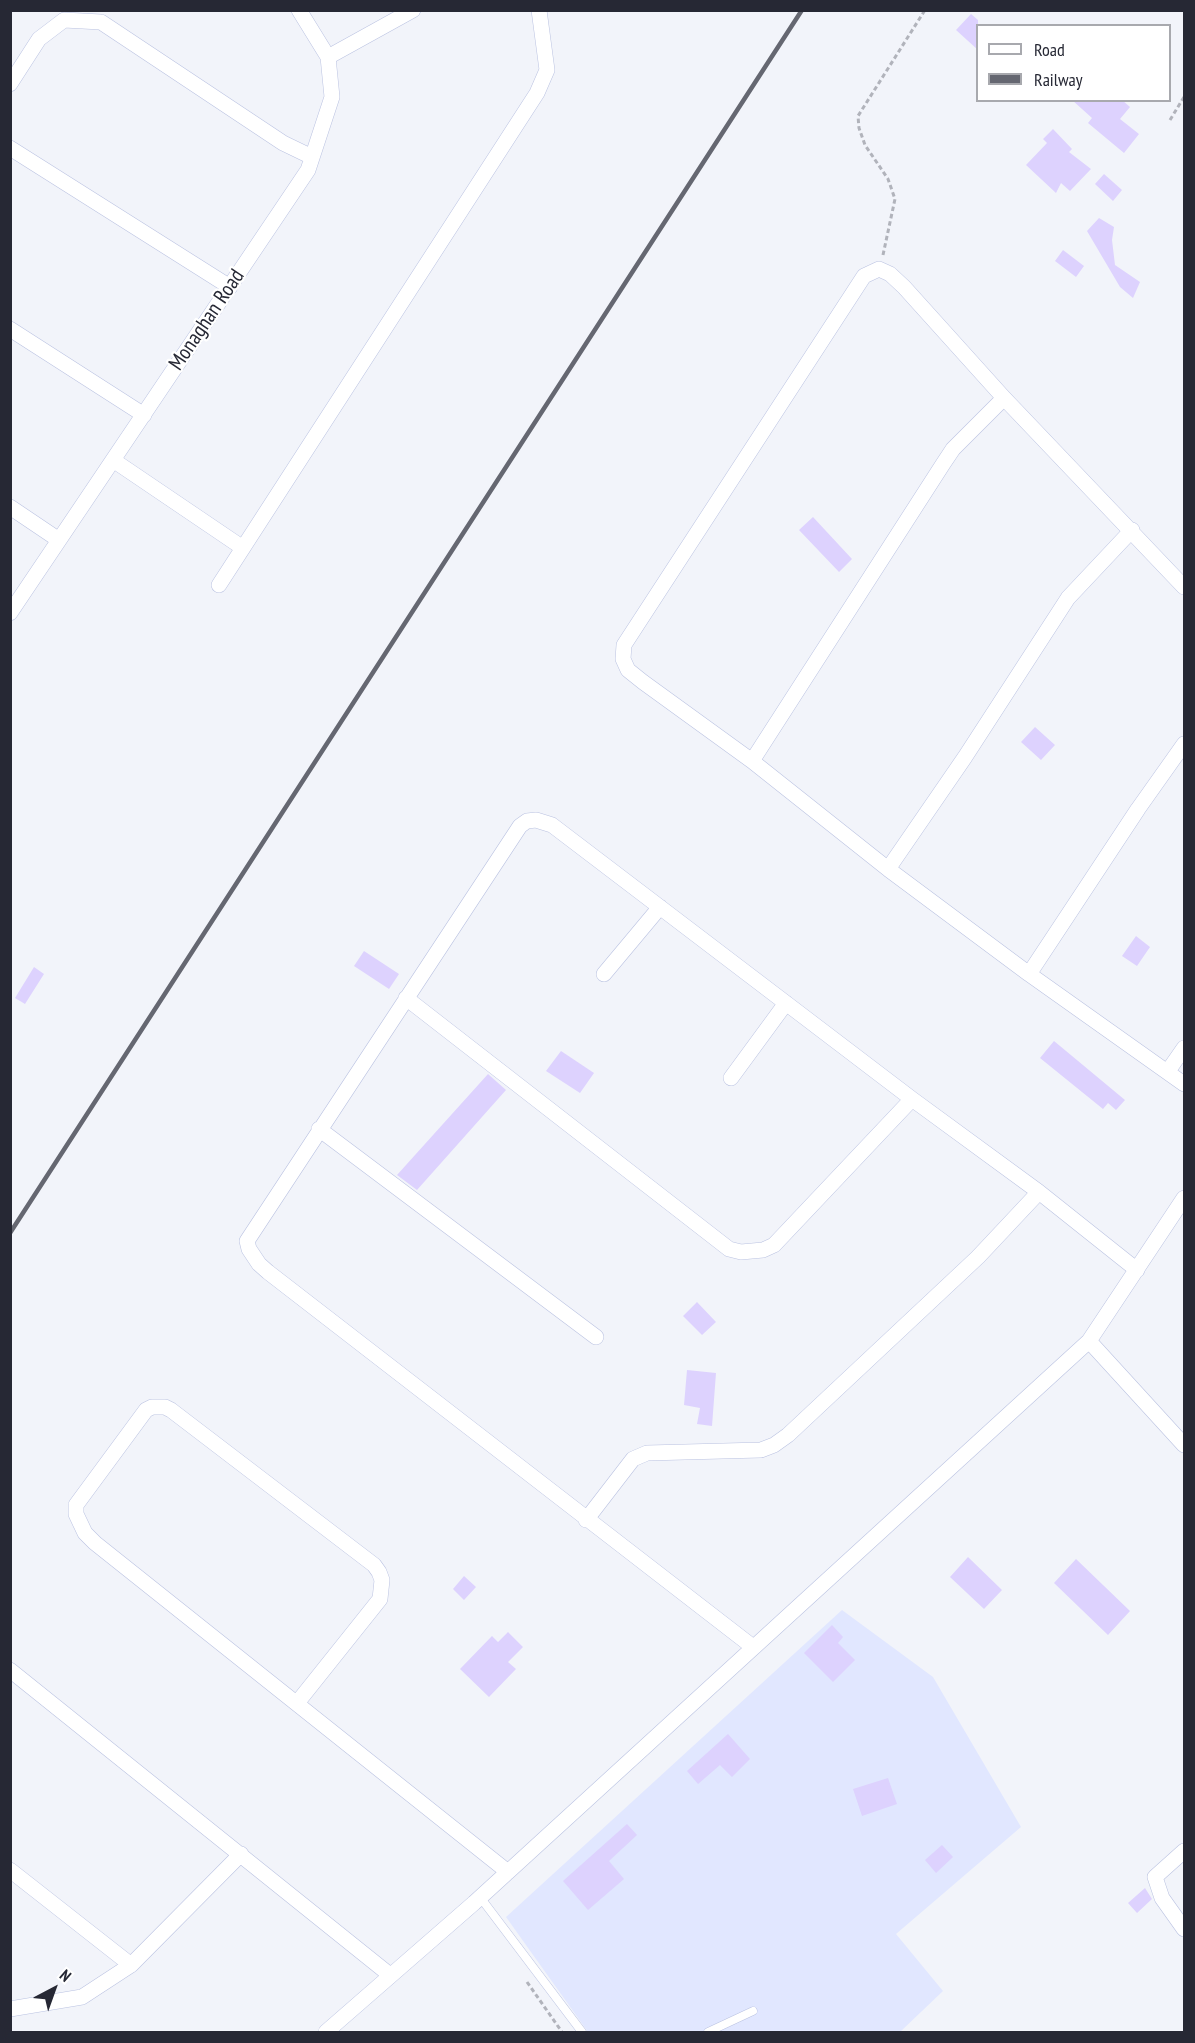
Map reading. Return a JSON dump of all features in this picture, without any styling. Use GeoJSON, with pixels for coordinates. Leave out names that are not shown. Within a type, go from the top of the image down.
{"type":"FeatureCollection","features":[{"type":"Feature","properties":{"kind":"street","name":"Monaghan Road"},"geometry":{"type":"LineString","coordinates":[[10,613],[308,170],[332,97],[327,57],[298,10]]}},
{"type":"Feature","properties":{"kind":"street"},"geometry":{"type":"LineString","coordinates":[[327,57],[413,10]]}},
{"type":"Feature","properties":{"kind":"street"},"geometry":{"type":"LineString","coordinates":[[219,585],[537,93],[547,70],[539,10]]}},
{"type":"Feature","properties":{"kind":"street"},"geometry":{"type":"LineString","coordinates":[[10,84],[39,39],[64,20],[101,22],[283,143],[312,157]]}},
{"type":"Feature","properties":{"kind":"street"},"geometry":{"type":"LineString","coordinates":[[10,148],[230,287]]}},
{"type":"Feature","properties":{"kind":"street"},"geometry":{"type":"LineString","coordinates":[[1185,587],[1004,398],[904,286],[890,274],[879,269],[864,276],[624,645],[623,659],[628,670],[752,761],[888,869],[1029,974],[1185,1084]]}},
{"type":"Feature","properties":{"kind":"street"},"geometry":{"type":"LineString","coordinates":[[10,329],[144,415]]}},
{"type":"Feature","properties":{"kind":"street"},"geometry":{"type":"LineString","coordinates":[[752,761],[953,449],[1004,398]]}},
{"type":"Feature","properties":{"kind":"street"},"geometry":{"type":"LineString","coordinates":[[113,460],[243,548]]}},
{"type":"Feature","properties":{"kind":"street"},"geometry":{"type":"LineString","coordinates":[[10,507],[59,540]]}},
{"type":"Feature","properties":{"kind":"street"},"geometry":{"type":"LineString","coordinates":[[888,869],[965,757],[1068,598],[1132,530]]}},
{"type":"Feature","properties":{"kind":"street"},"geometry":{"type":"LineString","coordinates":[[1029,974],[1138,809],[1185,744]]}},
{"type":"Feature","properties":{"kind":"street"},"geometry":{"type":"LineString","coordinates":[[753,1647],[268,1272],[252,1256],[247,1241],[520,826],[527,821],[536,820],[552,825],[912,1099],[1039,1192],[1137,1270]]}},
{"type":"Feature","properties":{"kind":"street"},"geometry":{"type":"LineString","coordinates":[[604,974],[660,907]]}},
{"type":"Feature","properties":{"kind":"street"},"geometry":{"type":"LineString","coordinates":[[406,998],[729,1248],[741,1252],[763,1250],[774,1245],[912,1099]]}},
{"type":"Feature","properties":{"kind":"street"},"geometry":{"type":"LineString","coordinates":[[731,1078],[786,1003]]}},
{"type":"Feature","properties":{"kind":"street"},"geometry":{"type":"LineString","coordinates":[[1168,1071],[1185,1048]]}},
{"type":"Feature","properties":{"kind":"street"},"geometry":{"type":"LineString","coordinates":[[319,1129],[596,1337]]}},
{"type":"Feature","properties":{"kind":"street"},"geometry":{"type":"LineString","coordinates":[[586,1520],[633,1459],[647,1454],[761,1450],[774,1445],[788,1435],[978,1257],[1039,1192]]}},
{"type":"Feature","properties":{"kind":"street"},"geometry":{"type":"LineString","coordinates":[[326,2032],[508,1872],[1089,1341],[1185,1198]]}},
{"type":"Feature","properties":{"kind":"street"},"geometry":{"type":"LineString","coordinates":[[1089,1341],[1185,1445]]}},
{"type":"Feature","properties":{"kind":"street"},"geometry":{"type":"LineString","coordinates":[[297,1703],[380,1599],[382,1580],[379,1572],[374,1564],[171,1410],[165,1407],[152,1407],[146,1410],[76,1505],[76,1514],[85,1533],[95,1543],[508,1872]]}},
{"type":"Feature","properties":{"kind":"street"},"geometry":{"type":"LineString","coordinates":[[10,1670],[390,1975]]}},
{"type":"Feature","properties":{"kind":"street"},"geometry":{"type":"LineString","coordinates":[[1185,1851],[1155,1877],[1162,1899],[1185,1929]]}},
{"type":"Feature","properties":{"kind":"street"},"geometry":{"type":"LineString","coordinates":[[10,2009],[82,1997],[131,1965],[241,1854]]}},
{"type":"Feature","properties":{"kind":"street"},"geometry":{"type":"LineString","coordinates":[[10,1870],[131,1965]]}},
{"type":"Feature","properties":{"kind":"lane"},"geometry":{"type":"LineString","coordinates":[[480,1897],[582,2032]]}},
{"type":"Feature","properties":{"kind":"lane"},"geometry":{"type":"LineString","coordinates":[[708,2032],[753,2011]]}},
{"type":"Feature","properties":{"kind":"path"},"geometry":{"type":"LineString","coordinates":[[879,269],[895,199],[888,179],[865,146],[858,116],[925,10]]}},
{"type":"Feature","properties":{"kind":"path"},"geometry":{"type":"LineString","coordinates":[[1170,120],[1185,97]]}},
{"type":"Feature","properties":{"kind":"shaded area"},"geometry":{"type":"Polygon","coordinates":[[[842,1610],[933,1677],[1021,1827],[896,1934],[943,1991],[900,2032],[588,2032],[506,1917],[842,1610]]]}},
{"type":"Feature","properties":{"kind":"building"},"geometry":{"type":"Polygon","coordinates":[[[971,14],[978,20],[976,48],[956,30],[971,14]]]}},
{"type":"Feature","properties":{"kind":"building"},"geometry":{"type":"Polygon","coordinates":[[[1074,102],[1124,102],[1130,107],[1120,119],[1139,134],[1124,153],[1088,123],[1092,118],[1074,102]]]}},
{"type":"Feature","properties":{"kind":"building"},"geometry":{"type":"Polygon","coordinates":[[[1053,129],[1072,149],[1069,152],[1091,169],[1070,191],[1061,183],[1056,193],[1026,165],[1047,143],[1043,139],[1053,129]]]}},
{"type":"Feature","properties":{"kind":"building"},"geometry":{"type":"Polygon","coordinates":[[[1104,174],[1122,190],[1113,201],[1095,184],[1104,174]]]}},
{"type":"Feature","properties":{"kind":"building"},"geometry":{"type":"Polygon","coordinates":[[[1099,218],[1114,227],[1112,240],[1115,265],[1140,282],[1133,298],[1120,287],[1087,231],[1099,218]]]}},
{"type":"Feature","properties":{"kind":"building"},"geometry":{"type":"Polygon","coordinates":[[[1063,250],[1084,266],[1076,277],[1055,261],[1063,250]]]}},
{"type":"Feature","properties":{"kind":"building"},"geometry":{"type":"Polygon","coordinates":[[[813,517],[852,559],[839,572],[799,530],[813,517]]]}},
{"type":"Feature","properties":{"kind":"building"},"geometry":{"type":"Polygon","coordinates":[[[1035,727],[1055,745],[1041,760],[1021,742],[1035,727]]]}},
{"type":"Feature","properties":{"kind":"building"},"geometry":{"type":"Polygon","coordinates":[[[1136,936],[1150,947],[1137,966],[1122,956],[1136,936]]]}},
{"type":"Feature","properties":{"kind":"building"},"geometry":{"type":"Polygon","coordinates":[[[364,951],[399,974],[389,989],[354,966],[364,951]]]}},
{"type":"Feature","properties":{"kind":"building"},"geometry":{"type":"Polygon","coordinates":[[[34,967],[44,974],[25,1004],[15,998],[34,967]]]}},
{"type":"Feature","properties":{"kind":"building"},"geometry":{"type":"Polygon","coordinates":[[[1054,1041],[1125,1100],[1116,1110],[1108,1103],[1103,1109],[1040,1058],[1054,1041]]]}},
{"type":"Feature","properties":{"kind":"building"},"geometry":{"type":"Polygon","coordinates":[[[561,1051],[594,1073],[580,1093],[546,1071],[561,1051]]]}},
{"type":"Feature","properties":{"kind":"building"},"geometry":{"type":"Polygon","coordinates":[[[488,1074],[506,1090],[417,1190],[397,1175],[488,1074]]]}},
{"type":"Feature","properties":{"kind":"building"},"geometry":{"type":"Polygon","coordinates":[[[697,1302],[716,1322],[702,1335],[683,1316],[697,1302]]]}},
{"type":"Feature","properties":{"kind":"building"},"geometry":{"type":"Polygon","coordinates":[[[687,1370],[716,1373],[712,1426],[697,1424],[700,1408],[684,1405],[687,1370]]]}},
{"type":"Feature","properties":{"kind":"building"},"geometry":{"type":"Polygon","coordinates":[[[968,1557],[1002,1590],[984,1609],[950,1577],[968,1557]]]}},
{"type":"Feature","properties":{"kind":"building"},"geometry":{"type":"Polygon","coordinates":[[[1076,1559],[1130,1611],[1108,1635],[1054,1583],[1076,1559]]]}},
{"type":"Feature","properties":{"kind":"building"},"geometry":{"type":"Polygon","coordinates":[[[464,1576],[476,1587],[464,1600],[453,1589],[464,1576]]]}},
{"type":"Feature","properties":{"kind":"building"},"geometry":{"type":"Polygon","coordinates":[[[832,1625],[843,1637],[838,1643],[855,1660],[833,1682],[804,1653],[832,1625]]]}},
{"type":"Feature","properties":{"kind":"building"},"geometry":{"type":"Polygon","coordinates":[[[508,1632],[523,1647],[508,1662],[516,1669],[489,1697],[460,1669],[492,1636],[498,1642],[508,1632]]]}},
{"type":"Feature","properties":{"kind":"building"},"geometry":{"type":"Polygon","coordinates":[[[728,1734],[750,1759],[732,1777],[720,1765],[698,1784],[687,1771],[728,1734]]]}},
{"type":"Feature","properties":{"kind":"building"},"geometry":{"type":"Polygon","coordinates":[[[888,1778],[897,1804],[862,1816],[853,1789],[888,1778]]]}},
{"type":"Feature","properties":{"kind":"building"},"geometry":{"type":"Polygon","coordinates":[[[627,1824],[637,1835],[609,1861],[624,1879],[588,1910],[563,1881],[627,1824]]]}},
{"type":"Feature","properties":{"kind":"building"},"geometry":{"type":"Polygon","coordinates":[[[942,1845],[953,1857],[936,1873],[925,1860],[942,1845]]]}},
{"type":"Feature","properties":{"kind":"building"},"geometry":{"type":"Polygon","coordinates":[[[1145,1888],[1152,1899],[1137,1913],[1128,1903],[1145,1888]]]}},
{"type":"Feature","properties":{"kind":"railway"},"geometry":{"type":"LineString","coordinates":[[10,1233],[802,10]]}}]}
